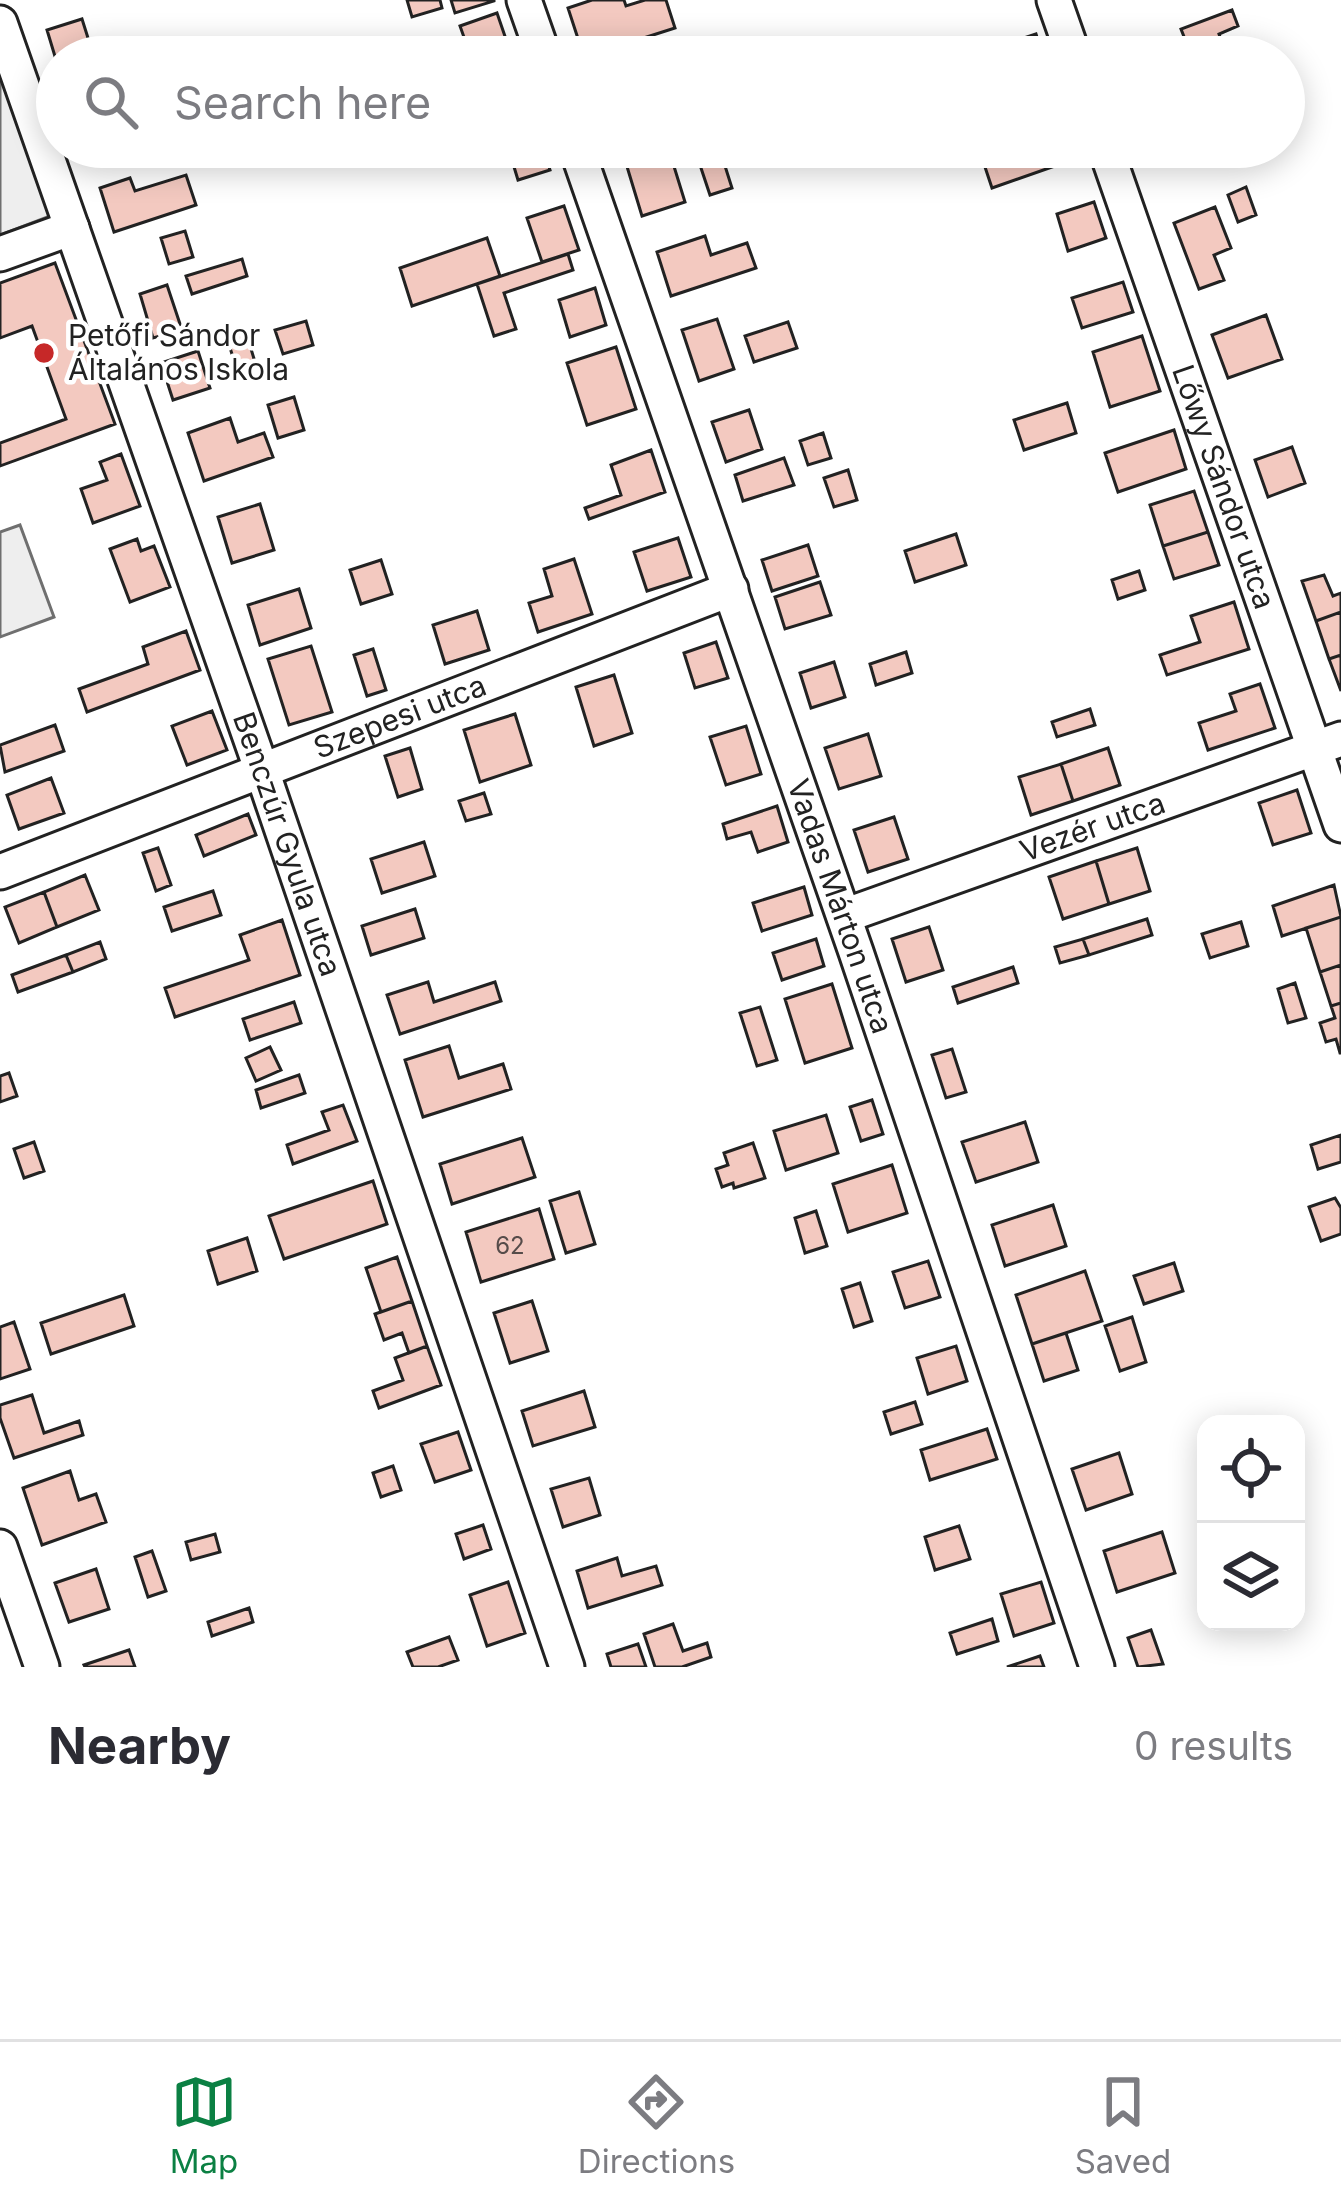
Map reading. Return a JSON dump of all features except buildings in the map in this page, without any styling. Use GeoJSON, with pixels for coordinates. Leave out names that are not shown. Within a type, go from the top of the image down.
{"type":"FeatureCollection","features":[{"type":"Feature","properties":{"kind":"street"},"geometry":{"type":"LineString","coordinates":[[524,0],[537,36]]}},
{"type":"Feature","properties":{"kind":"street"},"geometry":{"type":"LineString","coordinates":[[1054,0],[1067,36]]}},
{"type":"Feature","properties":{"kind":"street","name":"Benczúr Gyula utca"},"geometry":{"type":"LineString","coordinates":[[0,23],[36,126]]}},
{"type":"Feature","properties":{"kind":"street","name":"Benczúr Gyula utca"},"geometry":{"type":"LineString","coordinates":[[51,168],[567,1667]]}},
{"type":"Feature","properties":{"kind":"street","name":"Vadas Márton utca"},"geometry":{"type":"LineString","coordinates":[[583,168],[844,916],[1097,1667]]}},
{"type":"Feature","properties":{"kind":"street","name":"Lőwy Sándor utca"},"geometry":{"type":"LineString","coordinates":[[1113,168],[1328,744],[1341,825]]}},
{"type":"Feature","properties":{"kind":"street"},"geometry":{"type":"LineString","coordinates":[[0,254],[72,228]]}},
{"type":"Feature","properties":{"kind":"street","name":"Szepesi utca"},"geometry":{"type":"LineString","coordinates":[[0,872],[731,589]]}},
{"type":"Feature","properties":{"kind":"street","name":"Vezér utca"},"geometry":{"type":"LineString","coordinates":[[844,916],[1328,744]]}},
{"type":"Feature","properties":{"kind":"street"},"geometry":{"type":"LineString","coordinates":[[0,1547],[42,1667]]}},
{"type":"Feature","properties":{"kind":"shaded area"},"geometry":{"type":"Polygon","coordinates":[[[0,23],[36,125],[36,168],[51,168],[66,210],[0,235],[0,23]]]}},
{"type":"Feature","properties":{"kind":"shaded area"},"geometry":{"type":"Polygon","coordinates":[[[20,525],[54,617],[0,637],[0,532],[20,525]]]}},
{"type":"Feature","properties":{"kind":"place","name":"Petőfi Sándor Általános Iskola"},"geometry":{"type":"Point","coordinates":[44,353]}}]}
